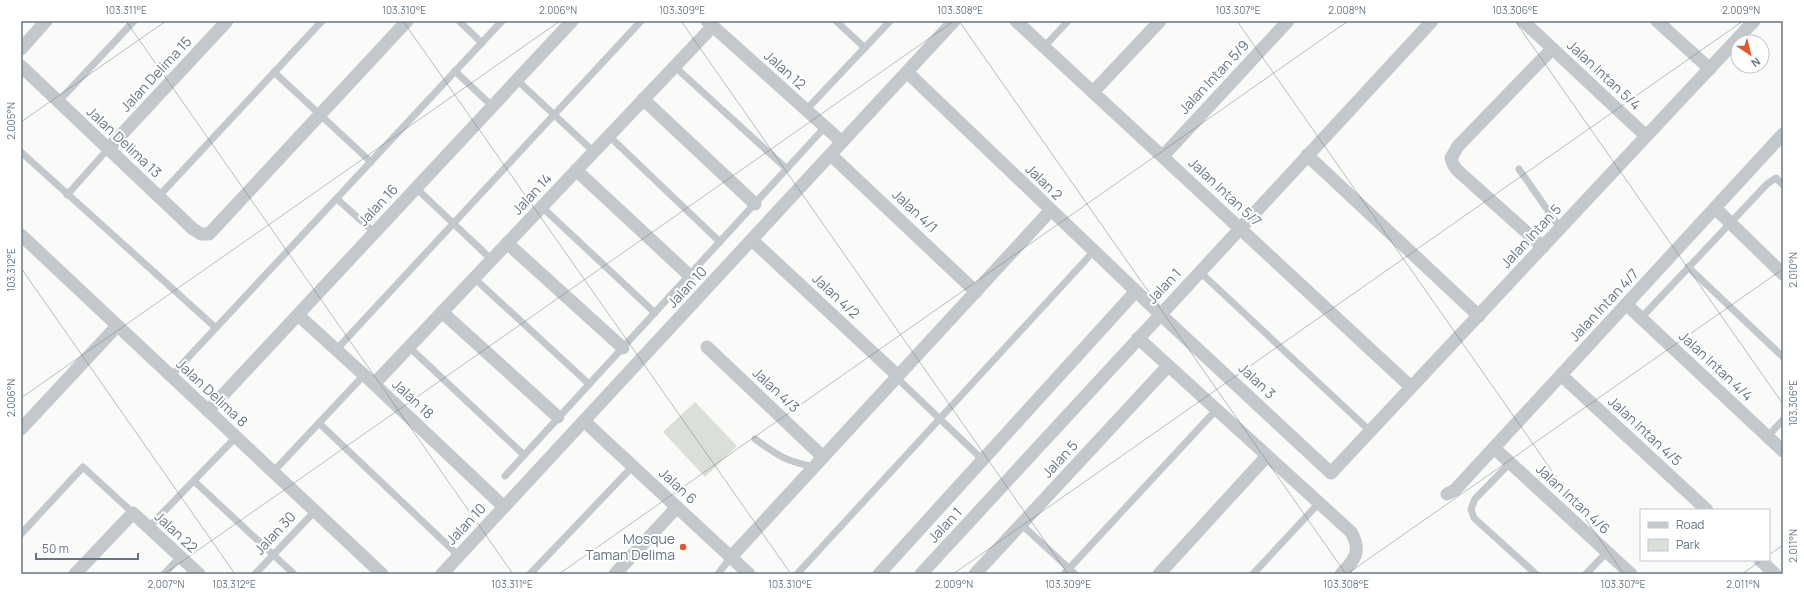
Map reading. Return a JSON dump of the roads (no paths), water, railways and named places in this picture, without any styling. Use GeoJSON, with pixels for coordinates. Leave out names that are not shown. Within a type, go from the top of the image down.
{"type":"FeatureCollection","features":[{"type":"Feature","properties":{"kind":"street"},"geometry":{"type":"LineString","coordinates":[[21,48],[46,21]]}},
{"type":"Feature","properties":{"kind":"street","name":"Jalan Delima 15"},"geometry":{"type":"LineString","coordinates":[[108,149],[227,21]]}},
{"type":"Feature","properties":{"kind":"street"},"geometry":{"type":"LineString","coordinates":[[320,115],[407,21]]}},
{"type":"Feature","properties":{"kind":"street","name":"Jalan 16"},"geometry":{"type":"LineString","coordinates":[[208,411],[572,21]]}},
{"type":"Feature","properties":{"kind":"street","name":"Jalan 10"},"geometry":{"type":"LineString","coordinates":[[442,574],[954,21]]}},
{"type":"Feature","properties":{"kind":"street","name":"Jalan Intan 5/7"},"geometry":{"type":"LineString","coordinates":[[1016,21],[1412,387]]}},
{"type":"Feature","properties":{"kind":"street"},"geometry":{"type":"LineString","coordinates":[[1093,92],[1160,21]]}},
{"type":"Feature","properties":{"kind":"street","name":"Jalan Intan 5/9"},"geometry":{"type":"LineString","coordinates":[[1163,156],[1288,21]]}},
{"type":"Feature","properties":{"kind":"street","name":"Jalan 1"},"geometry":{"type":"LineString","coordinates":[[921,574],[1199,271],[1432,21]]}},
{"type":"Feature","properties":{"kind":"street","name":"Jalan Intan 5/4"},"geometry":{"type":"LineString","coordinates":[[1523,21],[1646,136]]}},
{"type":"Feature","properties":{"kind":"street"},"geometry":{"type":"LineString","coordinates":[[1657,21],[1710,68]]}},
{"type":"Feature","properties":{"kind":"street","name":"Jalan Intan 5"},"geometry":{"type":"LineString","coordinates":[[1331,473],[1754,21]]}},
{"type":"Feature","properties":{"kind":"street","name":"Jalan 14"},"geometry":{"type":"LineString","coordinates":[[369,380],[409,347],[609,136],[674,66],[710,23]]}},
{"type":"Feature","properties":{"kind":"street","name":"Jalan 12"},"geometry":{"type":"LineString","coordinates":[[710,23],[842,142]]}},
{"type":"Feature","properties":{"kind":"street"},"geometry":{"type":"LineString","coordinates":[[1543,247],[1457,170],[1451,158],[1458,146],[1552,49]]}},
{"type":"Feature","properties":{"kind":"street","name":"Jalan Delima 13"},"geometry":{"type":"LineString","coordinates":[[21,66],[193,229],[201,234],[209,234],[320,115]]}},
{"type":"Feature","properties":{"kind":"street","name":"Jalan 2"},"geometry":{"type":"LineString","coordinates":[[907,72],[1160,314]]}},
{"type":"Feature","properties":{"kind":"street"},"geometry":{"type":"LineString","coordinates":[[643,99],[755,204]]}},
{"type":"Feature","properties":{"kind":"street","name":"Jalan Intan 4/7"},"geometry":{"type":"LineString","coordinates":[[1447,494],[1455,490],[1783,134]]}},
{"type":"Feature","properties":{"kind":"street","name":"Jalan 4/1"},"geometry":{"type":"LineString","coordinates":[[831,154],[976,292]]}},
{"type":"Feature","properties":{"kind":"street"},"geometry":{"type":"LineString","coordinates":[[1307,155],[1479,316]]}},
{"type":"Feature","properties":{"kind":"street"},"geometry":{"type":"LineString","coordinates":[[576,170],[689,275]]}},
{"type":"Feature","properties":{"kind":"street"},"geometry":{"type":"LineString","coordinates":[[1715,208],[1783,274]]}},
{"type":"Feature","properties":{"kind":"street"},"geometry":{"type":"LineString","coordinates":[[731,557],[1051,210]]}},
{"type":"Feature","properties":{"kind":"street","name":"Jalan Delima 8"},"geometry":{"type":"LineString","coordinates":[[23,240],[171,376],[382,574]]}},
{"type":"Feature","properties":{"kind":"street","name":"Jalan 4/2"},"geometry":{"type":"LineString","coordinates":[[752,240],[897,377]]}},
{"type":"Feature","properties":{"kind":"street"},"geometry":{"type":"LineString","coordinates":[[507,243],[623,348]]}},
{"type":"Feature","properties":{"kind":"street","name":"Jalan 1"},"geometry":{"type":"LineString","coordinates":[[879,574],[1136,291]]}},
{"type":"Feature","properties":{"kind":"street","name":"Jalan Intan 4/4"},"geometry":{"type":"LineString","coordinates":[[1626,304],[1783,451]]}},
{"type":"Feature","properties":{"kind":"street"},"geometry":{"type":"LineString","coordinates":[[442,312],[558,417]]}},
{"type":"Feature","properties":{"kind":"street","name":"Jalan 3"},"geometry":{"type":"LineString","coordinates":[[1160,314],[1331,473]]}},
{"type":"Feature","properties":{"kind":"street","name":"Jalan 18"},"geometry":{"type":"LineString","coordinates":[[298,315],[504,507]]}},
{"type":"Feature","properties":{"kind":"street"},"geometry":{"type":"LineString","coordinates":[[21,429],[117,326]]}},
{"type":"Feature","properties":{"kind":"street"},"geometry":{"type":"LineString","coordinates":[[1138,338],[1351,532],[1357,546],[1353,560],[1342,574]]}},
{"type":"Feature","properties":{"kind":"street","name":"Jalan 4/3"},"geometry":{"type":"LineString","coordinates":[[707,347],[823,457]]}},
{"type":"Feature","properties":{"kind":"street","name":"Jalan 5"},"geometry":{"type":"LineString","coordinates":[[975,574],[1168,366]]}},
{"type":"Feature","properties":{"kind":"street","name":"Jalan Intan 4/5"},"geometry":{"type":"LineString","coordinates":[[1561,375],[1706,509]]}},
{"type":"Feature","properties":{"kind":"street","name":"Jalan 6"},"geometry":{"type":"LineString","coordinates":[[584,421],[749,574]]}},
{"type":"Feature","properties":{"kind":"street","name":"Jalan Intan 4/6"},"geometry":{"type":"LineString","coordinates":[[1494,448],[1631,574]]}},
{"type":"Feature","properties":{"kind":"street"},"geometry":{"type":"LineString","coordinates":[[1158,574],[1267,456]]}},
{"type":"Feature","properties":{"kind":"street"},"geometry":{"type":"LineString","coordinates":[[615,574],[677,507]]}},
{"type":"Feature","properties":{"kind":"street"},"geometry":{"type":"LineString","coordinates":[[75,574],[133,513]]}},
{"type":"Feature","properties":{"kind":"street","name":"Jalan 22"},"geometry":{"type":"LineString","coordinates":[[133,513],[199,574]]}},
{"type":"Feature","properties":{"kind":"street"},"geometry":{"type":"LineString","coordinates":[[1761,561],[1775,574]]}},
{"type":"Feature","properties":{"kind":"lane"},"geometry":{"type":"LineString","coordinates":[[58,102],[134,21]]}},
{"type":"Feature","properties":{"kind":"lane"},"geometry":{"type":"LineString","coordinates":[[159,196],[322,21]]}},
{"type":"Feature","properties":{"kind":"lane"},"geometry":{"type":"LineString","coordinates":[[458,21],[482,43]]}},
{"type":"Feature","properties":{"kind":"lane"},"geometry":{"type":"LineString","coordinates":[[171,376],[502,21]]}},
{"type":"Feature","properties":{"kind":"lane"},"geometry":{"type":"LineString","coordinates":[[336,350],[642,21]]}},
{"type":"Feature","properties":{"kind":"lane"},"geometry":{"type":"LineString","coordinates":[[836,21],[864,48]]}},
{"type":"Feature","properties":{"kind":"lane"},"geometry":{"type":"LineString","coordinates":[[806,110],[890,21]]}},
{"type":"Feature","properties":{"kind":"lane"},"geometry":{"type":"LineString","coordinates":[[1044,47],[1068,21]]}},
{"type":"Feature","properties":{"kind":"lane"},"geometry":{"type":"LineString","coordinates":[[674,66],[787,169]]}},
{"type":"Feature","properties":{"kind":"lane"},"geometry":{"type":"LineString","coordinates":[[455,71],[492,106]]}},
{"type":"Feature","properties":{"kind":"lane"},"geometry":{"type":"LineString","coordinates":[[274,72],[371,162]]}},
{"type":"Feature","properties":{"kind":"lane"},"geometry":{"type":"LineString","coordinates":[[517,80],[594,152]]}},
{"type":"Feature","properties":{"kind":"lane"},"geometry":{"type":"LineString","coordinates":[[505,476],[826,127]]}},
{"type":"Feature","properties":{"kind":"lane"},"geometry":{"type":"LineString","coordinates":[[609,136],[720,242]]}},
{"type":"Feature","properties":{"kind":"lane"},"geometry":{"type":"LineString","coordinates":[[67,195],[108,149]]}},
{"type":"Feature","properties":{"kind":"lane"},"geometry":{"type":"LineString","coordinates":[[21,152],[216,328]]}},
{"type":"Feature","properties":{"kind":"lane"},"geometry":{"type":"LineString","coordinates":[[1519,169],[1560,228]]}},
{"type":"Feature","properties":{"kind":"lane"},"geometry":{"type":"LineString","coordinates":[[1641,318],[1770,182],[1776,178],[1783,185]]}},
{"type":"Feature","properties":{"kind":"lane"},"geometry":{"type":"LineString","coordinates":[[416,188],[492,260]]}},
{"type":"Feature","properties":{"kind":"lane"},"geometry":{"type":"LineString","coordinates":[[337,199],[374,233]]}},
{"type":"Feature","properties":{"kind":"lane"},"geometry":{"type":"LineString","coordinates":[[542,206],[655,313]]}},
{"type":"Feature","properties":{"kind":"lane"},"geometry":{"type":"LineString","coordinates":[[797,574],[1094,251]]}},
{"type":"Feature","properties":{"kind":"lane"},"geometry":{"type":"LineString","coordinates":[[1688,267],[1783,357]]}},
{"type":"Feature","properties":{"kind":"lane"},"geometry":{"type":"LineString","coordinates":[[1199,271],[1370,431]]}},
{"type":"Feature","properties":{"kind":"lane"},"geometry":{"type":"LineString","coordinates":[[474,278],[589,384]]}},
{"type":"Feature","properties":{"kind":"lane"},"geometry":{"type":"LineString","coordinates":[[409,347],[524,454]]}},
{"type":"Feature","properties":{"kind":"lane"},"geometry":{"type":"LineString","coordinates":[[897,377],[983,460]]}},
{"type":"Feature","properties":{"kind":"lane"},"geometry":{"type":"LineString","coordinates":[[273,472],[319,423],[369,380]]}},
{"type":"Feature","properties":{"kind":"lane"},"geometry":{"type":"LineString","coordinates":[[1067,571],[1216,410]]}},
{"type":"Feature","properties":{"kind":"lane"},"geometry":{"type":"LineString","coordinates":[[1767,437],[1783,420]]}},
{"type":"Feature","properties":{"kind":"lane"},"geometry":{"type":"LineString","coordinates":[[319,423],[459,556]]}},
{"type":"Feature","properties":{"kind":"lane"},"geometry":{"type":"LineString","coordinates":[[148,528],[236,437]]}},
{"type":"Feature","properties":{"kind":"lane"},"geometry":{"type":"LineString","coordinates":[[755,440],[778,456],[793,462],[814,467]]}},
{"type":"Feature","properties":{"kind":"lane"},"geometry":{"type":"LineString","coordinates":[[1510,463],[1476,499],[1471,509],[1474,518],[1536,574]]}},
{"type":"Feature","properties":{"kind":"lane"},"geometry":{"type":"LineString","coordinates":[[530,574],[633,466]]}},
{"type":"Feature","properties":{"kind":"lane"},"geometry":{"type":"LineString","coordinates":[[21,534],[83,467],[133,513]]}},
{"type":"Feature","properties":{"kind":"lane"},"geometry":{"type":"LineString","coordinates":[[194,481],[294,574]]}},
{"type":"Feature","properties":{"kind":"lane"},"geometry":{"type":"LineString","coordinates":[[1253,574],[1319,503]]}},
{"type":"Feature","properties":{"kind":"lane","name":"Jalan 30"},"geometry":{"type":"LineString","coordinates":[[255,574],[314,511]]}},
{"type":"Feature","properties":{"kind":"lane"},"geometry":{"type":"LineString","coordinates":[[1021,524],[1067,571],[1075,574]]}},
{"type":"Feature","properties":{"kind":"lane"},"geometry":{"type":"LineString","coordinates":[[1586,574],[1607,552]]}},
{"type":"Feature","properties":{"kind":"lane"},"geometry":{"type":"LineString","coordinates":[[164,574],[180,557]]}},
{"type":"Feature","properties":{"kind":"lane"},"geometry":{"type":"LineString","coordinates":[[718,574],[731,557]]}},
{"type":"Feature","properties":{"kind":"place","name":"Mosque Taman Delima"},"geometry":{"type":"Point","coordinates":[683,547]}}]}
